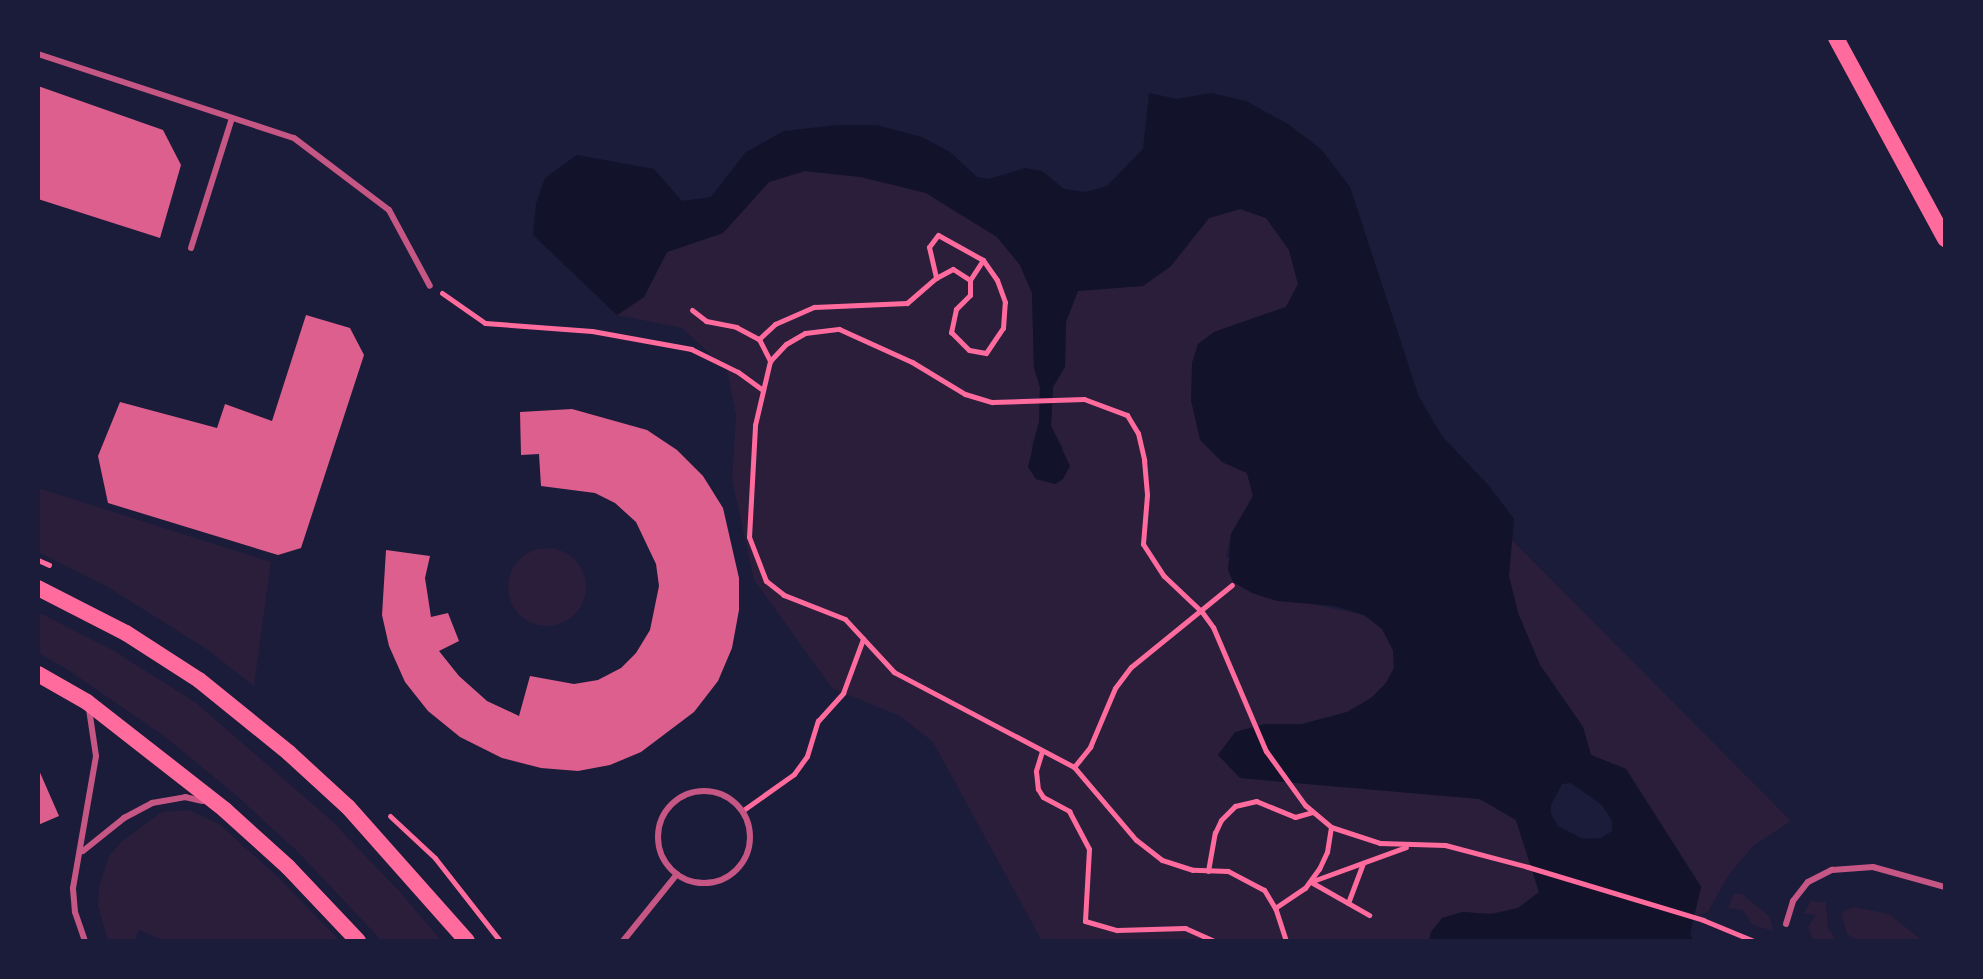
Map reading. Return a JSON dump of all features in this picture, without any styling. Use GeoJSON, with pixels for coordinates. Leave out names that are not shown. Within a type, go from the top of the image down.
{"type":"FeatureCollection","features":[{"type":"Feature","properties":{"kind":"main road"},"geometry":{"type":"LineString","coordinates":[[1836,38],[1945,239]]}},
{"type":"Feature","properties":{"kind":"main road"},"geometry":{"type":"LineString","coordinates":[[38,588],[126,633],[199,680],[289,753],[348,807],[467,941]]}},
{"type":"Feature","properties":{"kind":"main road"},"geometry":{"type":"LineString","coordinates":[[38,674],[87,702],[225,810],[288,867],[358,941]]}},
{"type":"Feature","properties":{"kind":"lane"},"geometry":{"type":"LineString","coordinates":[[38,54],[294,138],[389,210],[430,286]]}},
{"type":"Feature","properties":{"kind":"lane"},"geometry":{"type":"LineString","coordinates":[[191,248],[232,118]]}},
{"type":"Feature","properties":{"kind":"lane"},"geometry":{"type":"LineString","coordinates":[[85,941],[75,912],[73,888],[83,851],[96,756],[87,702]]}},
{"type":"Feature","properties":{"kind":"lane"},"geometry":{"type":"LineString","coordinates":[[698,791],[722,795],[742,811],[750,835],[745,859],[733,874],[716,882],[690,882],[669,869],[658,846],[660,821],[675,801],[698,791]]}},
{"type":"Feature","properties":{"kind":"lane"},"geometry":{"type":"LineString","coordinates":[[83,851],[124,818],[152,803],[185,797],[225,810]]}},
{"type":"Feature","properties":{"kind":"lane"},"geometry":{"type":"LineString","coordinates":[[1786,924],[1793,901],[1808,882],[1832,870],[1873,867],[1945,887]]}},
{"type":"Feature","properties":{"kind":"lane"},"geometry":{"type":"LineString","coordinates":[[623,941],[677,874]]}},
{"type":"Feature","properties":{"kind":"path"},"geometry":{"type":"LineString","coordinates":[[936,278],[929,247],[938,235],[983,260],[997,280],[1005,302],[1003,328],[986,353],[969,350],[951,332],[956,309],[970,295],[970,280],[983,260]]}},
{"type":"Feature","properties":{"kind":"path"},"geometry":{"type":"LineString","coordinates":[[759,339],[775,324],[814,307],[907,303],[936,278],[953,269],[970,280]]}},
{"type":"Feature","properties":{"kind":"path"},"geometry":{"type":"LineString","coordinates":[[430,286],[485,323],[592,331],[691,349],[738,372],[763,390]]}},
{"type":"Feature","properties":{"kind":"path"},"geometry":{"type":"LineString","coordinates":[[692,310],[706,321],[736,327],[759,339],[770,361]]}},
{"type":"Feature","properties":{"kind":"path"},"geometry":{"type":"LineString","coordinates":[[1286,941],[1275,908],[1264,890],[1228,871],[1193,870],[1162,860],[1136,840],[1074,767],[894,672],[845,619],[784,595],[766,581],[749,537],[755,425],[770,361],[786,344],[805,333],[839,329],[912,362],[965,394],[992,402],[1084,399],[1127,415],[1138,433],[1147,495],[1143,544],[1164,576],[1202,612],[1213,627],[1266,751],[1305,805],[1331,827],[1380,843],[1445,845],[1528,867],[1703,920],[1754,941]]}},
{"type":"Feature","properties":{"kind":"path"},"geometry":{"type":"LineString","coordinates":[[1074,767],[1090,747],[1115,688],[1131,667],[1232,585]]}},
{"type":"Feature","properties":{"kind":"path"},"geometry":{"type":"LineString","coordinates":[[742,811],[794,774],[807,756],[818,721],[843,693],[863,639]]}},
{"type":"Feature","properties":{"kind":"path"},"geometry":{"type":"LineString","coordinates":[[1042,751],[1036,771],[1038,789],[1043,797],[1069,811],[1089,849],[1089,883],[1083,909],[1085,921],[1117,930],[1185,928],[1214,941]]}},
{"type":"Feature","properties":{"kind":"path"},"geometry":{"type":"LineString","coordinates":[[1208,871],[1215,833],[1221,820],[1235,806],[1256,801],[1295,817],[1312,812]]}},
{"type":"Feature","properties":{"kind":"path"},"geometry":{"type":"LineString","coordinates":[[1310,882],[1327,852],[1331,827]]}},
{"type":"Feature","properties":{"kind":"path"},"geometry":{"type":"LineString","coordinates":[[1275,908],[1310,882],[1410,845]]}},
{"type":"Feature","properties":{"kind":"path"},"geometry":{"type":"LineString","coordinates":[[1348,903],[1364,862]]}},
{"type":"Feature","properties":{"kind":"path"},"geometry":{"type":"LineString","coordinates":[[1310,882],[1369,915]]}},
{"type":"Feature","properties":{"kind":"shaded area"},"geometry":{"type":"Polygon","coordinates":[[[1149,93],[1177,99],[1211,93],[1246,101],[1288,124],[1321,149],[1350,187],[1419,397],[1442,436],[1489,486],[1514,519],[1509,576],[1518,613],[1540,665],[1583,727],[1591,755],[1626,769],[1701,887],[1690,934],[1693,941],[1429,941],[1431,932],[1442,918],[1462,912],[1491,914],[1518,908],[1539,892],[1516,820],[1480,799],[1240,778],[1218,755],[1235,732],[1265,724],[1302,724],[1347,712],[1371,698],[1386,683],[1394,668],[1393,650],[1382,629],[1364,615],[1335,606],[1277,601],[1252,593],[1233,582],[1228,570],[1231,534],[1253,496],[1247,473],[1222,462],[1200,440],[1191,400],[1192,363],[1198,344],[1214,332],[1286,307],[1298,284],[1289,250],[1266,218],[1240,209],[1209,218],[1171,266],[1143,286],[1078,291],[1066,322],[1065,367],[1053,387],[1051,426],[1070,466],[1063,479],[1055,484],[1036,479],[1028,467],[1039,422],[1040,387],[1034,368],[1032,293],[1020,265],[997,237],[926,193],[861,177],[805,171],[769,182],[723,233],[667,252],[644,297],[617,315],[533,235],[536,204],[545,178],[577,155],[654,169],[682,201],[711,197],[746,152],[784,131],[838,125],[876,125],[922,137],[950,152],[977,177],[989,179],[1025,168],[1042,171],[1064,189],[1086,192],[1107,186],[1143,149],[1149,93]],[[1571,783],[1562,784],[1551,805],[1551,814],[1558,826],[1583,839],[1601,838],[1612,831],[1612,821],[1602,805],[1571,783]]]}},
{"type":"Feature","properties":{"kind":"shaded area"},"geometry":{"type":"Polygon","coordinates":[[[805,171],[861,177],[926,193],[997,237],[1020,265],[1032,293],[1034,368],[1040,387],[1039,422],[1031,447],[1064,449],[1051,426],[1053,387],[1065,367],[1066,322],[1078,290],[1143,286],[1171,266],[1209,218],[1240,209],[1266,218],[1289,250],[1298,284],[1286,307],[1214,332],[1222,462],[1247,473],[1253,496],[1231,534],[1226,557],[1308,603],[1364,615],[1382,628],[1393,650],[1394,668],[1386,683],[1371,698],[1347,712],[1302,724],[1265,724],[1240,778],[1480,799],[1516,820],[1539,892],[1518,908],[1491,914],[1462,912],[1431,932],[1429,941],[1042,941],[933,742],[900,716],[832,688],[754,580],[732,479],[736,415],[727,370],[682,328],[617,315],[644,297],[667,252],[723,233],[769,182],[805,171]]]}},
{"type":"Feature","properties":{"kind":"shaded area"},"geometry":{"type":"Polygon","coordinates":[[[38,488],[271,562],[254,686],[208,650],[108,587],[38,552],[38,488]]]}},
{"type":"Feature","properties":{"kind":"shaded area"},"geometry":{"type":"Polygon","coordinates":[[[1511,539],[1791,821],[1753,846],[1728,876],[1708,912],[1694,916],[1701,886],[1626,769],[1591,755],[1583,727],[1540,665],[1518,613],[1509,576],[1511,539]]]}},
{"type":"Feature","properties":{"kind":"shaded area"},"geometry":{"type":"Polygon","coordinates":[[[539,548],[555,548],[569,554],[580,565],[586,587],[580,609],[569,620],[555,626],[539,626],[525,620],[514,609],[508,595],[508,579],[514,565],[525,554],[539,548]]]}},
{"type":"Feature","properties":{"kind":"shaded area"},"geometry":{"type":"Polygon","coordinates":[[[38,612],[114,651],[195,702],[332,821],[442,941],[382,941],[300,854],[237,796],[164,736],[38,653],[38,612]]]}},
{"type":"Feature","properties":{"kind":"shaded area"},"geometry":{"type":"Polygon","coordinates":[[[189,810],[219,824],[278,877],[340,941],[165,941],[139,930],[134,941],[108,941],[98,905],[99,887],[109,856],[121,842],[162,812],[189,810]]]}},
{"type":"Feature","properties":{"kind":"shaded area"},"geometry":{"type":"Polygon","coordinates":[[[1734,894],[1742,894],[1770,917],[1773,931],[1753,925],[1743,910],[1728,908],[1734,894]]]}},
{"type":"Feature","properties":{"kind":"shaded area"},"geometry":{"type":"Polygon","coordinates":[[[1811,901],[1826,902],[1828,928],[1837,941],[1813,941],[1808,927],[1815,915],[1804,913],[1811,901]]]}},
{"type":"Feature","properties":{"kind":"shaded area"},"geometry":{"type":"Polygon","coordinates":[[[1854,907],[1889,914],[1923,941],[1857,940],[1847,934],[1841,913],[1854,907]]]}},
{"type":"Feature","properties":{"kind":"building"},"geometry":{"type":"Polygon","coordinates":[[[38,86],[163,130],[181,165],[160,238],[38,199],[38,86]]]}},
{"type":"Feature","properties":{"kind":"building"},"geometry":{"type":"Polygon","coordinates":[[[306,315],[350,328],[364,355],[301,548],[278,555],[108,503],[98,456],[120,402],[217,428],[225,404],[272,421],[306,315]]]}},
{"type":"Feature","properties":{"kind":"building"},"geometry":{"type":"Polygon","coordinates":[[[572,409],[647,430],[677,450],[703,476],[723,508],[739,578],[739,610],[732,648],[718,681],[694,712],[641,752],[610,765],[578,771],[541,768],[502,758],[460,737],[428,711],[405,682],[389,646],[382,615],[386,550],[430,556],[425,578],[431,617],[448,613],[459,641],[439,651],[459,676],[487,701],[519,716],[530,676],[574,684],[598,680],[621,668],[636,653],[650,630],[659,586],[656,564],[636,522],[615,503],[595,493],[541,486],[539,454],[521,455],[520,412],[572,409]]]}},
{"type":"Feature","properties":{"kind":"building"},"geometry":{"type":"Polygon","coordinates":[[[38,768],[59,816],[38,825],[38,768]]]}}]}
